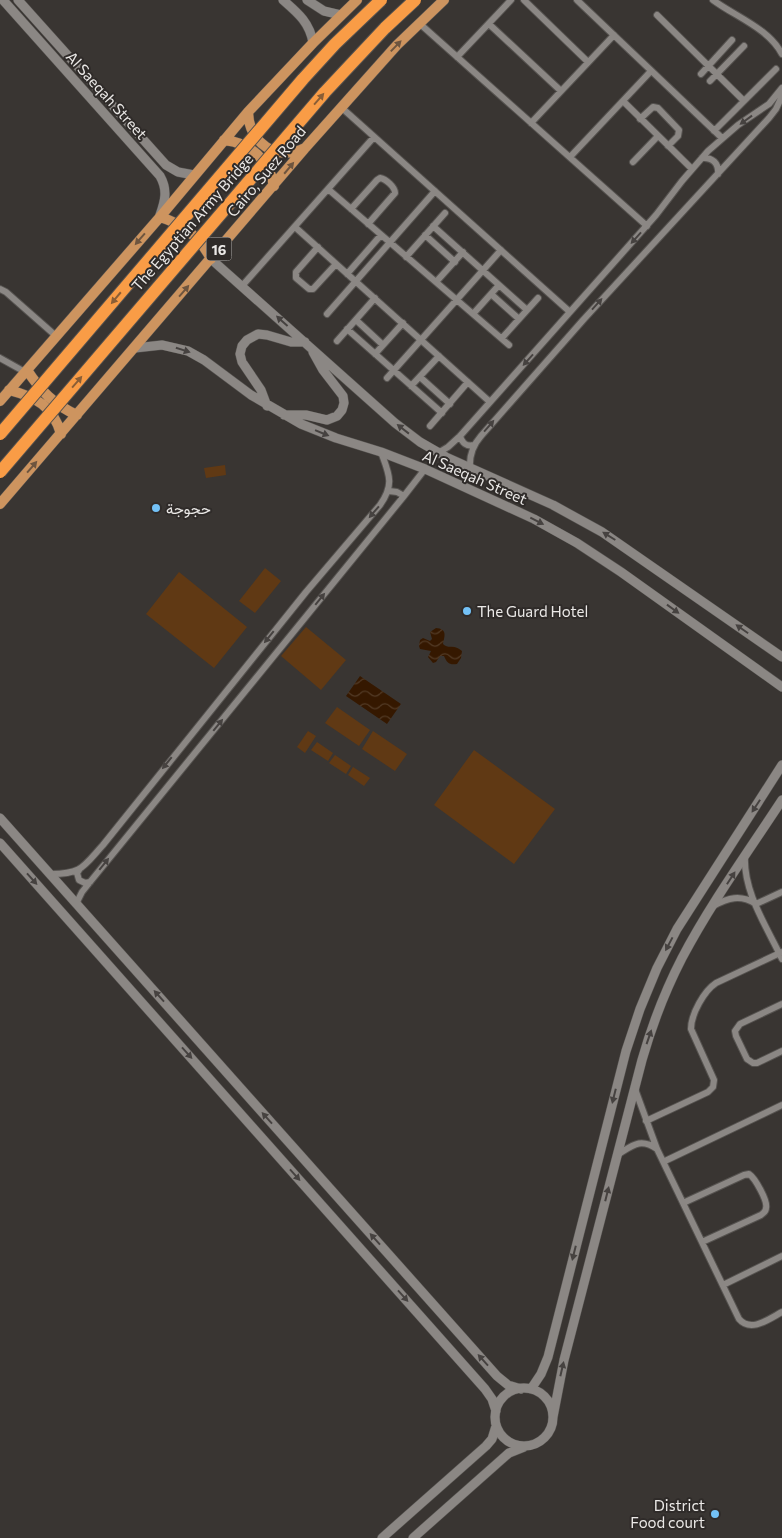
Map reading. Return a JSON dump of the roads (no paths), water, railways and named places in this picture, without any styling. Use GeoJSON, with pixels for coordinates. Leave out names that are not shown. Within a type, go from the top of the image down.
{"type":"FeatureCollection","features":[{"type":"Feature","properties":{"kind":"highway","name":"The Egyptian Army Bridge"},"geometry":{"type":"LineString","coordinates":[[0,434],[303,79],[335,44],[381,0]]}},
{"type":"Feature","properties":{"kind":"highway","name":"The Egyptian Army Bridge"},"geometry":{"type":"LineString","coordinates":[[0,472],[325,92],[385,28],[416,0]]}},
{"type":"Feature","properties":{"kind":"main road"},"geometry":{"type":"LineString","coordinates":[[0,401],[160,217],[248,112],[357,0]]}},
{"type":"Feature","properties":{"kind":"main road","name":"Cairo, Suez Road"},"geometry":{"type":"LineString","coordinates":[[0,504],[306,147],[386,57],[444,0]]}},
{"type":"Feature","properties":{"kind":"main road"},"geometry":{"type":"LineString","coordinates":[[248,112],[252,132],[266,147],[286,153],[306,147]]}},
{"type":"Feature","properties":{"kind":"main road"},"geometry":{"type":"LineString","coordinates":[[224,140],[246,146],[258,154],[270,172],[274,186]]}},
{"type":"Feature","properties":{"kind":"main road"},"geometry":{"type":"LineString","coordinates":[[160,217],[178,223],[193,234],[202,243],[211,259]]}},
{"type":"Feature","properties":{"kind":"main road"},"geometry":{"type":"LineString","coordinates":[[26,371],[48,398],[76,415]]}},
{"type":"Feature","properties":{"kind":"main road"},"geometry":{"type":"LineString","coordinates":[[9,390],[31,397],[43,404],[52,415],[61,434]]}},
{"type":"Feature","properties":{"kind":"street","name":"Al Saeqah Street"},"geometry":{"type":"LineString","coordinates":[[3,0],[158,172],[164,184],[165,198],[160,217]]}},
{"type":"Feature","properties":{"kind":"street","name":"Al Saeqah Street"},"geometry":{"type":"LineString","coordinates":[[18,0],[170,168],[178,172],[194,175]]}},
{"type":"Feature","properties":{"kind":"street"},"geometry":{"type":"LineString","coordinates":[[307,0],[324,11],[341,15]]}},
{"type":"Feature","properties":{"kind":"street"},"geometry":{"type":"LineString","coordinates":[[457,57],[512,0]]}},
{"type":"Feature","properties":{"kind":"street"},"geometry":{"type":"LineString","coordinates":[[524,0],[588,62]]}},
{"type":"Feature","properties":{"kind":"street"},"geometry":{"type":"LineString","coordinates":[[577,0],[722,138]]}},
{"type":"Feature","properties":{"kind":"street"},"geometry":{"type":"LineString","coordinates":[[713,0],[763,32],[774,42],[782,54]]}},
{"type":"Feature","properties":{"kind":"street"},"geometry":{"type":"LineString","coordinates":[[290,2],[305,20],[314,43]]}},
{"type":"Feature","properties":{"kind":"street"},"geometry":{"type":"LineString","coordinates":[[656,15],[744,101]]}},
{"type":"Feature","properties":{"kind":"street"},"geometry":{"type":"LineString","coordinates":[[419,23],[647,226]]}},
{"type":"Feature","properties":{"kind":"street"},"geometry":{"type":"LineString","coordinates":[[489,24],[561,91]]}},
{"type":"Feature","properties":{"kind":"street"},"geometry":{"type":"LineString","coordinates":[[531,123],[614,35]]}},
{"type":"Feature","properties":{"kind":"street"},"geometry":{"type":"LineString","coordinates":[[701,74],[732,40]]}},
{"type":"Feature","properties":{"kind":"street"},"geometry":{"type":"LineString","coordinates":[[710,81],[744,46]]}},
{"type":"Feature","properties":{"kind":"street"},"geometry":{"type":"LineString","coordinates":[[719,55],[727,63]]}},
{"type":"Feature","properties":{"kind":"street"},"geometry":{"type":"LineString","coordinates":[[714,130],[776,69]]}},
{"type":"Feature","properties":{"kind":"street"},"geometry":{"type":"LineString","coordinates":[[570,157],[651,71]]}},
{"type":"Feature","properties":{"kind":"street"},"geometry":{"type":"LineString","coordinates":[[438,453],[460,436],[647,226],[702,158],[722,138],[769,104],[782,88]]}},
{"type":"Feature","properties":{"kind":"street"},"geometry":{"type":"LineString","coordinates":[[470,469],[470,459],[474,445],[484,431],[773,113],[782,96]]}},
{"type":"Feature","properties":{"kind":"street"},"geometry":{"type":"LineString","coordinates":[[623,101],[692,169]]}},
{"type":"Feature","properties":{"kind":"street"},"geometry":{"type":"LineString","coordinates":[[640,119],[653,107],[658,108],[679,130],[678,136],[668,146]]}},
{"type":"Feature","properties":{"kind":"street"},"geometry":{"type":"LineString","coordinates":[[342,108],[570,312]]}},
{"type":"Feature","properties":{"kind":"street"},"geometry":{"type":"LineString","coordinates":[[633,162],[658,136]]}},
{"type":"Feature","properties":{"kind":"street"},"geometry":{"type":"LineString","coordinates":[[242,286],[374,137]]}},
{"type":"Feature","properties":{"kind":"street"},"geometry":{"type":"LineString","coordinates":[[138,151],[147,144]]}},
{"type":"Feature","properties":{"kind":"street"},"geometry":{"type":"LineString","coordinates":[[702,158],[709,158],[715,162],[718,168],[717,175]]}},
{"type":"Feature","properties":{"kind":"street"},"geometry":{"type":"LineString","coordinates":[[351,209],[377,180],[383,178],[394,189],[395,193],[368,224]]}},
{"type":"Feature","properties":{"kind":"street"},"geometry":{"type":"LineString","coordinates":[[328,189],[509,345]]}},
{"type":"Feature","properties":{"kind":"street"},"geometry":{"type":"LineString","coordinates":[[327,314],[435,191]]}},
{"type":"Feature","properties":{"kind":"street"},"geometry":{"type":"LineString","coordinates":[[406,256],[445,213]]}},
{"type":"Feature","properties":{"kind":"street"},"geometry":{"type":"LineString","coordinates":[[434,226],[527,310]]}},
{"type":"Feature","properties":{"kind":"street"},"geometry":{"type":"LineString","coordinates":[[295,227],[490,402]]}},
{"type":"Feature","properties":{"kind":"street"},"geometry":{"type":"LineString","coordinates":[[347,274],[381,235]]}},
{"type":"Feature","properties":{"kind":"street"},"geometry":{"type":"LineString","coordinates":[[425,235],[455,262]]}},
{"type":"Feature","properties":{"kind":"street"},"geometry":{"type":"LineString","coordinates":[[318,247],[296,272],[296,278],[309,289],[313,289],[336,264]]}},
{"type":"Feature","properties":{"kind":"street"},"geometry":{"type":"LineString","coordinates":[[387,378],[501,250]]}},
{"type":"Feature","properties":{"kind":"street"},"geometry":{"type":"LineString","coordinates":[[436,282],[463,252]]}},
{"type":"Feature","properties":{"kind":"street","name":"Al Saeqah Street"},"geometry":{"type":"LineString","coordinates":[[211,259],[395,423],[420,442],[470,469],[553,505],[602,532],[782,656]]}},
{"type":"Feature","properties":{"kind":"street"},"geometry":{"type":"LineString","coordinates":[[473,314],[499,285]]}},
{"type":"Feature","properties":{"kind":"street"},"geometry":{"type":"LineString","coordinates":[[0,289],[4,290],[56,336]]}},
{"type":"Feature","properties":{"kind":"street"},"geometry":{"type":"LineString","coordinates":[[491,294],[519,319]]}},
{"type":"Feature","properties":{"kind":"street"},"geometry":{"type":"LineString","coordinates":[[337,341],[375,298]]}},
{"type":"Feature","properties":{"kind":"street"},"geometry":{"type":"LineString","coordinates":[[502,338],[538,298]]}},
{"type":"Feature","properties":{"kind":"street"},"geometry":{"type":"LineString","coordinates":[[356,320],[384,345]]}},
{"type":"Feature","properties":{"kind":"street"},"geometry":{"type":"LineString","coordinates":[[375,354],[403,323]]}},
{"type":"Feature","properties":{"kind":"street"},"geometry":{"type":"LineString","coordinates":[[348,329],[442,413]]}},
{"type":"Feature","properties":{"kind":"street"},"geometry":{"type":"LineString","coordinates":[[267,406],[261,390],[242,362],[240,354],[242,346],[251,337],[258,334],[266,334],[291,342],[308,344],[323,370],[343,396],[342,410],[337,416],[327,420],[306,415],[284,415]]}},
{"type":"Feature","properties":{"kind":"street","name":"Al Saeqah Street"},"geometry":{"type":"LineString","coordinates":[[135,348],[162,345],[188,351],[204,360],[267,406],[284,415],[336,438],[381,452],[425,469],[534,519],[621,572],[782,687]]}},
{"type":"Feature","properties":{"kind":"street"},"geometry":{"type":"LineString","coordinates":[[412,386],[439,356]]}},
{"type":"Feature","properties":{"kind":"street"},"geometry":{"type":"LineString","coordinates":[[2,362],[26,371]]}},
{"type":"Feature","properties":{"kind":"street"},"geometry":{"type":"LineString","coordinates":[[420,377],[450,404]]}},
{"type":"Feature","properties":{"kind":"street"},"geometry":{"type":"LineString","coordinates":[[430,426],[468,382]]}},
{"type":"Feature","properties":{"kind":"street"},"geometry":{"type":"LineString","coordinates":[[460,436],[465,444],[474,445]]}},
{"type":"Feature","properties":{"kind":"street"},"geometry":{"type":"LineString","coordinates":[[51,874],[69,874],[79,870],[103,845],[300,600],[380,505],[389,491],[389,474],[381,452]]}},
{"type":"Feature","properties":{"kind":"street"},"geometry":{"type":"LineString","coordinates":[[76,904],[90,882],[425,469]]}},
{"type":"Feature","properties":{"kind":"street"},"geometry":{"type":"LineString","coordinates":[[389,491],[397,492],[404,496]]}},
{"type":"Feature","properties":{"kind":"street"},"geometry":{"type":"LineString","coordinates":[[496,1411],[502,1399],[508,1394],[526,1389],[541,1374],[548,1357],[626,1051],[648,988],[688,910],[782,765]]}},
{"type":"Feature","properties":{"kind":"street"},"geometry":{"type":"LineString","coordinates":[[413,1538],[501,1460],[525,1446],[539,1442],[549,1431],[564,1360],[634,1089],[648,1040],[663,999],[692,940],[782,800]]}},
{"type":"Feature","properties":{"kind":"street"},"geometry":{"type":"LineString","coordinates":[[0,818],[497,1376],[508,1385],[544,1396],[553,1416]]}},
{"type":"Feature","properties":{"kind":"street"},"geometry":{"type":"LineString","coordinates":[[0,843],[492,1399],[496,1411],[496,1426],[492,1440],[382,1538]]}},
{"type":"Feature","properties":{"kind":"street"},"geometry":{"type":"LineString","coordinates":[[646,1121],[708,1092],[713,1087],[714,1080],[691,1029],[691,1022],[704,994],[716,983],[781,955],[756,904],[746,877],[745,856]]}},
{"type":"Feature","properties":{"kind":"street"},"geometry":{"type":"LineString","coordinates":[[79,870],[77,873],[79,880],[85,883],[90,882]]}},
{"type":"Feature","properties":{"kind":"street"},"geometry":{"type":"LineString","coordinates":[[713,906],[726,900],[739,898],[756,904],[782,892]]}},
{"type":"Feature","properties":{"kind":"street"},"geometry":{"type":"LineString","coordinates":[[782,1004],[740,1024],[735,1031],[748,1059],[753,1063],[758,1063],[782,1052]]}},
{"type":"Feature","properties":{"kind":"street"},"geometry":{"type":"LineString","coordinates":[[634,1089],[657,1149],[739,1319],[746,1325],[754,1326],[782,1312]]}},
{"type":"Feature","properties":{"kind":"street"},"geometry":{"type":"LineString","coordinates":[[665,1161],[782,1105]]}},
{"type":"Feature","properties":{"kind":"street"},"geometry":{"type":"LineString","coordinates":[[617,1155],[638,1143],[647,1144],[657,1149]]}},
{"type":"Feature","properties":{"kind":"street"},"geometry":{"type":"LineString","coordinates":[[683,1204],[744,1175],[749,1174],[755,1178],[767,1205],[765,1212],[702,1242]]}},
{"type":"Feature","properties":{"kind":"street"},"geometry":{"type":"LineString","coordinates":[[723,1285],[782,1256]]}},
{"type":"Feature","properties":{"kind":"street"},"geometry":{"type":"LineString","coordinates":[[496,1426],[510,1443],[525,1446]]}},
{"type":"Feature","properties":{"kind":"water"},"geometry":{"type":"Polygon","coordinates":[[[436,628],[444,631],[443,644],[456,647],[462,651],[461,658],[457,664],[449,663],[444,656],[440,656],[433,663],[428,657],[431,651],[420,649],[420,640],[423,638],[430,641],[432,639],[430,632],[436,628]]]}},
{"type":"Feature","properties":{"kind":"water"},"geometry":{"type":"Polygon","coordinates":[[[360,676],[401,704],[387,724],[346,696],[360,676]]]}},
{"type":"Feature","properties":{"kind":"place","name":"حجوجة"},"geometry":{"type":"Point","coordinates":[156,508]}},
{"type":"Feature","properties":{"kind":"place","name":"The Guard Hotel"},"geometry":{"type":"Point","coordinates":[467,611]}},
{"type":"Feature","properties":{"kind":"place","name":"District Food court"},"geometry":{"type":"Point","coordinates":[715,1514]}}]}
